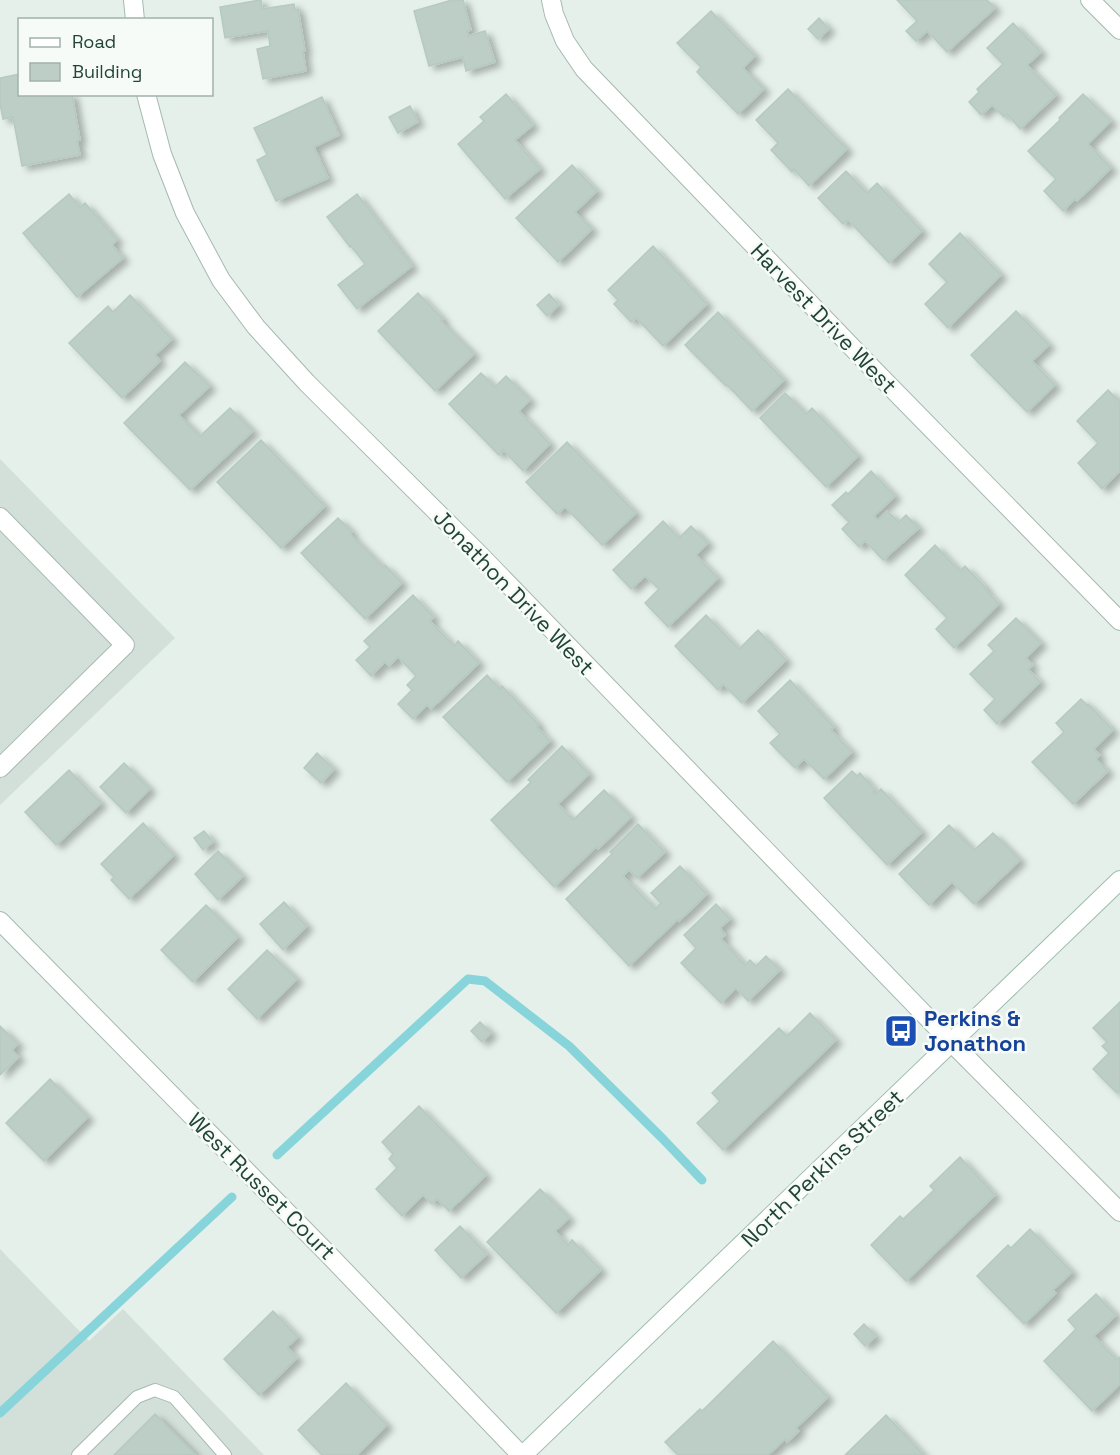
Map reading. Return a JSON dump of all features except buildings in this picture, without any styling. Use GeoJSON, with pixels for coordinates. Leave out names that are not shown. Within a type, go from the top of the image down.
{"type":"FeatureCollection","features":[{"type":"Feature","properties":{"kind":"street"},"geometry":{"type":"LineString","coordinates":[[133,0],[135,18]]}},
{"type":"Feature","properties":{"kind":"street","name":"Harvest Drive West"},"geometry":{"type":"LineString","coordinates":[[551,0],[565,41],[584,69],[1120,621]]}},
{"type":"Feature","properties":{"kind":"street"},"geometry":{"type":"LineString","coordinates":[[1090,0],[1120,30]]}},
{"type":"Feature","properties":{"kind":"street","name":"Jonathon Drive West"},"geometry":{"type":"LineString","coordinates":[[147,96],[162,154],[184,213],[221,280],[256,327],[307,383],[488,564],[952,1043],[1120,1212]]}},
{"type":"Feature","properties":{"kind":"street"},"geometry":{"type":"LineString","coordinates":[[0,517],[125,645],[0,768]]}},
{"type":"Feature","properties":{"kind":"street","name":"North Perkins Street"},"geometry":{"type":"LineString","coordinates":[[522,1455],[1120,880]]}},
{"type":"Feature","properties":{"kind":"street","name":"West Russet Court"},"geometry":{"type":"LineString","coordinates":[[0,921],[331,1257],[522,1455]]}},
{"type":"Feature","properties":{"kind":"lane"},"geometry":{"type":"LineString","coordinates":[[78,1455],[137,1397],[155,1390],[174,1397],[225,1455]]}},
{"type":"Feature","properties":{"kind":"shaded area"},"geometry":{"type":"Polygon","coordinates":[[[0,459],[175,638],[0,805],[0,459]]]}},
{"type":"Feature","properties":{"kind":"shaded area"},"geometry":{"type":"Polygon","coordinates":[[[0,1249],[89,1341],[123,1309],[264,1455],[0,1455],[0,1249]]]}},
{"type":"Feature","properties":{"kind":"waterway"},"geometry":{"type":"LineString","coordinates":[[277,1155],[468,979],[485,981],[569,1046],[702,1180]]}},
{"type":"Feature","properties":{"kind":"waterway"},"geometry":{"type":"LineString","coordinates":[[0,1413],[232,1197]]}},
{"type":"Feature","properties":{"kind":"place","name":"Perkins & Jonathon"},"geometry":{"type":"Point","coordinates":[901,1031]}}]}
